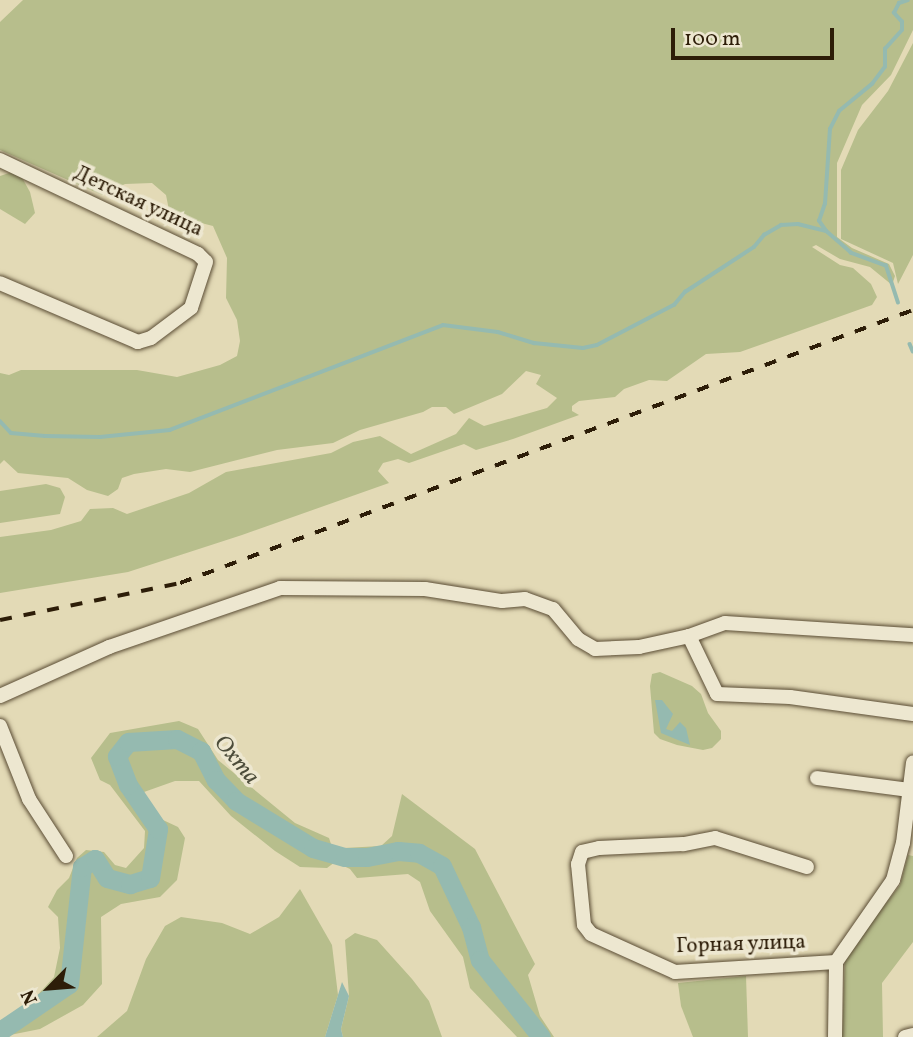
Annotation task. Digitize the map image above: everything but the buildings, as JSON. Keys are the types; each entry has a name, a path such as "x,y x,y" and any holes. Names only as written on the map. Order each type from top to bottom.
{"street":[{"name":"Детская улица","path":"0,160 198,254 206,262 191,308 151,338 138,342 0,283"},
{"path":"0,696 109,647 280,588 425,589 502,601 525,599 553,608 578,639 595,649 639,647 689,636 725,623 913,635"},
{"path":"689,636 717,694 790,698 913,714"},
{"path":"0,726 29,799 66,856"},
{"path":"835,1037 836,962 893,880 908,845 913,763"},
{"path":"817,778 910,790"},
{"name":"Горная улица","path":"807,867 715,838 683,844 599,848 582,852 578,864 584,925 591,934 675,972 836,962"},
{"path":"905,1037 913,1035"}],"green space":[{"path":"23,0 913,0 913,30 891,75 862,105 837,163 837,237 852,248 889,264 895,276 892,285 870,267 840,259 816,245 812,247 840,265 853,268 871,284 877,297 872,305 740,352 706,354 667,381 649,380 624,389 615,397 579,401 572,406 572,411 579,415 513,439 476,450 464,444 409,463 398,459 383,463 378,471 389,483 242,535 128,572 0,593 0,537 51,530 81,521 90,509 113,508 127,514 189,493 226,472 331,453 353,442 380,436 411,454 456,434 469,418 484,426 547,408 557,398 536,384 541,375 526,371 502,394 454,414 446,407 432,407 360,430 333,443 277,450 190,472 166,469 134,474 122,478 118,489 108,496 87,490 68,478 18,473 4,460 0,464 0,373 9,375 21,370 137,370 177,377 220,365 237,356 240,341 237,320 226,298 227,258 213,226 170,215 166,195 152,183 125,184 102,195 0,150 0,22"},
{"path":"913,43 913,255 898,284 893,263 841,239 841,170 858,130 888,91"},
{"path":"12,172 20,174 30,192 35,213 25,224 0,209 0,176"},
{"path":"46,484 60,488 65,497 60,514 0,523 0,491"},
{"path":"660,672 692,686 701,694 708,713 721,731 721,739 712,748 703,750 677,745 660,739 654,733 650,686 652,674"},
{"path":"179,721 198,729 218,760 295,823 329,838 334,853 344,848 381,846 392,836 402,794 475,849 535,964 528,975 540,1016 554,1037 517,1037 470,988 463,957 430,911 420,882 408,874 357,878 350,869 335,862 327,868 300,867 231,816 199,781 175,781 144,792 150,808 163,820 178,827 185,838 177,880 160,897 121,904 101,917 102,984 83,1005 40,1029 0,1037 0,1021 33,1000 54,977 60,948 58,917 48,907 57,890 69,878 77,858 86,850 104,852 115,865 126,868 144,848 145,831 110,785 100,780 91,758 110,733"},
{"path":"908,855 913,856 913,942 882,983 883,1037 842,1037 845,957 900,885"},
{"path":"300,889 332,945 338,995 325,1037 97,1037 127,1011 146,959 165,926 181,917 222,923 250,934 279,917"},
{"path":"355,933 377,940 412,979 429,1001 442,1037 343,1037 341,1029 349,996 345,940"},
{"path":"746,976 748,1037 693,1037 681,1006 678,983"}],"water":[{"path":"655,700 662,700 673,714 666,729 672,731 680,722 686,728 690,745 661,733"},
{"path":"342,982 349,996 341,1029 343,1037 325,1037"}],"waterway":[{"path":"898,303 886,266 851,253 826,231 819,221 825,204 830,129 839,111 872,84 885,67 885,49 902,30 902,22 894,13 899,3 908,0"},
{"path":"0,421 11,433 45,436 100,437 170,430 443,325 498,332 534,343 583,348 597,345 674,305 685,292 754,247 764,235 781,225 798,224 826,231"},
{"path":"910,344 913,351"},
{"name":"Охта","path":"0,1031 69,984 82,867 95,859 107,878 130,884 150,878 158,829 128,785 117,756 128,742 177,739 201,751 216,780 236,801 313,848 345,857 367,857 398,851 419,853 442,866 471,927 480,960 541,1037"}],"railway":[{"path":"0,620 180,583 913,310"}]}
